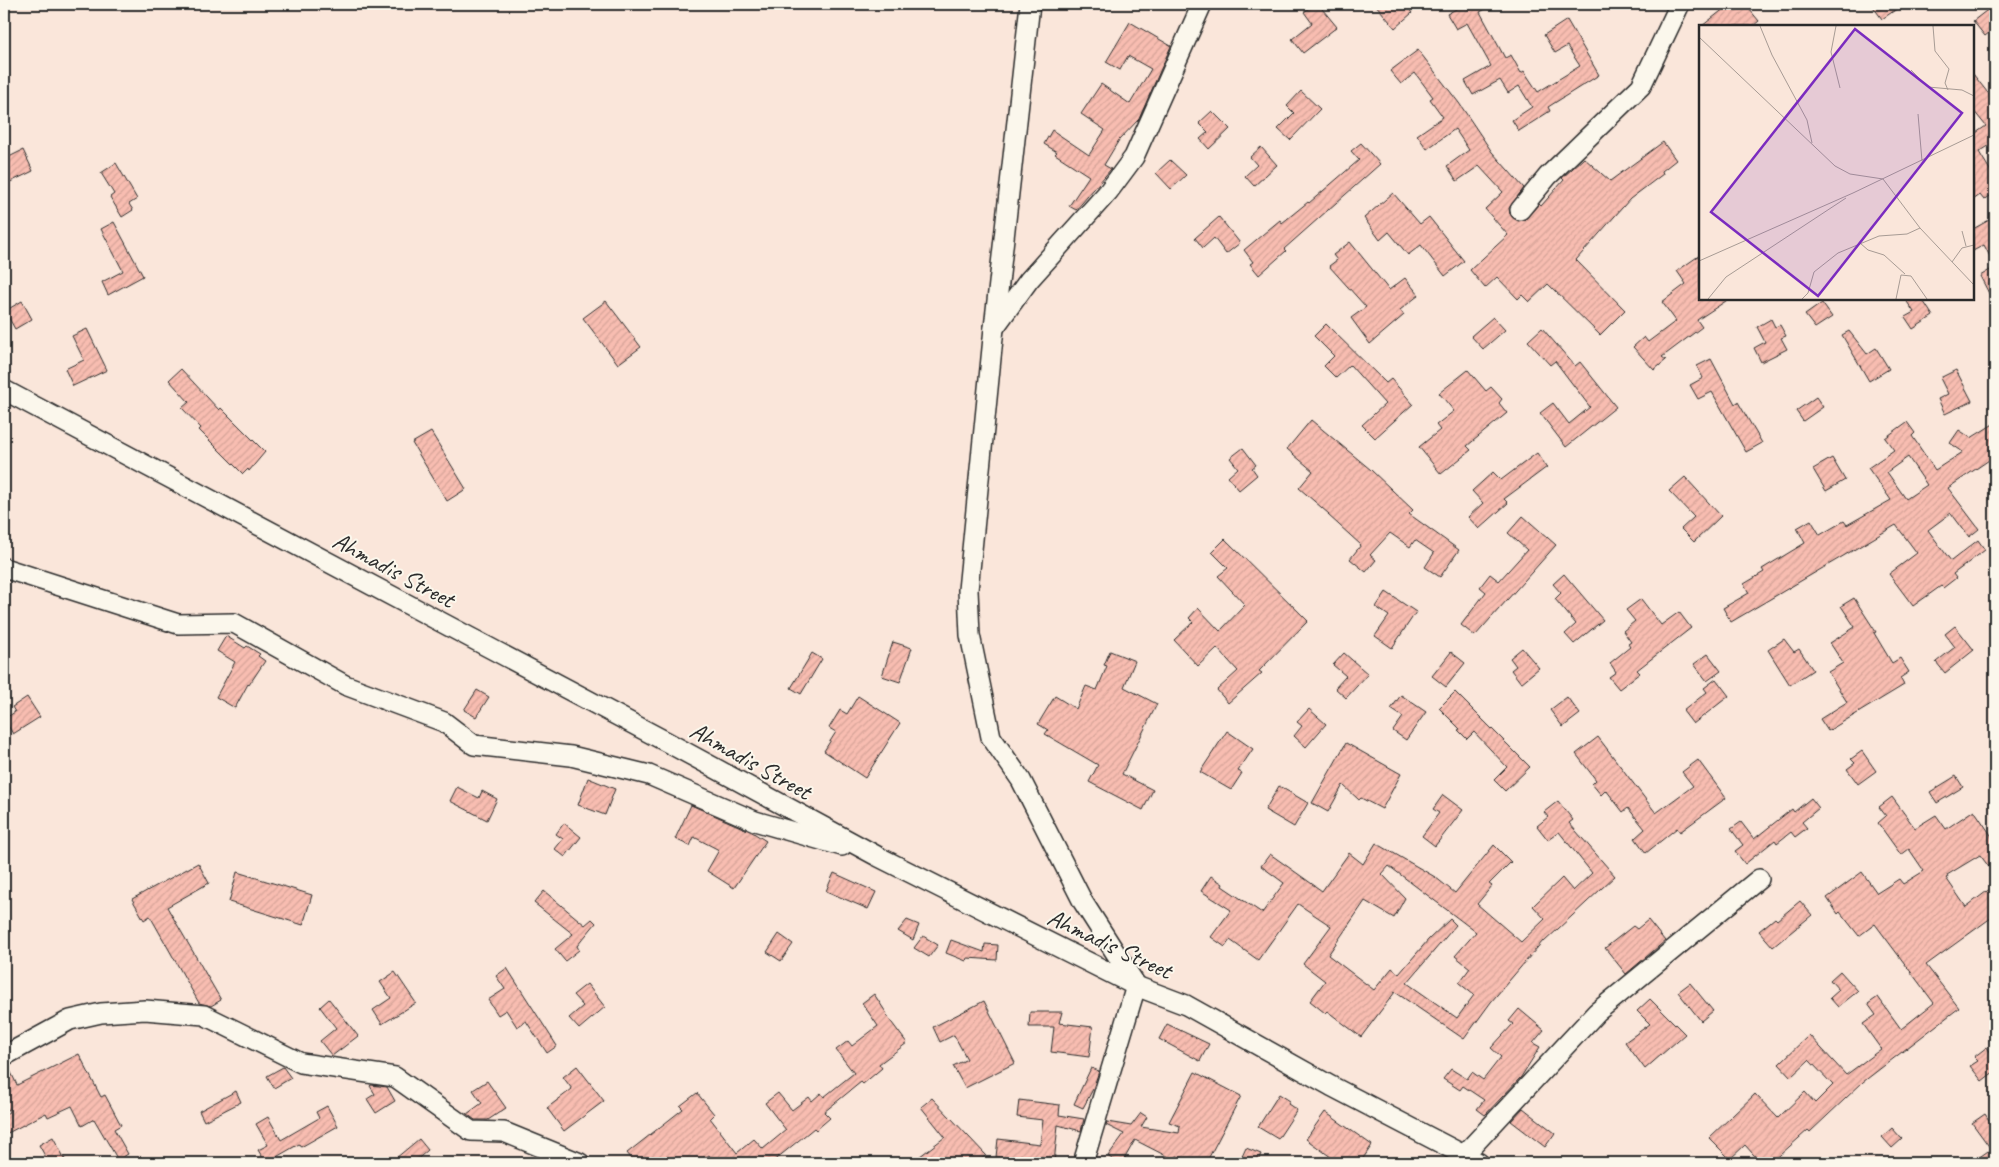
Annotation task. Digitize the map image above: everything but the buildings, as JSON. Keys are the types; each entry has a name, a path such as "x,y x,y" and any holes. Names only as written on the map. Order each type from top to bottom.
{"street":[{"path":"1030,4 994,328 968,590 970,635 991,736 1021,780 1083,902 1136,986 1083,1163"},
{"path":"994,328 1028,280 1108,192 1134,157 1202,4"},
{"path":"1520,210 1548,176 1642,86 1680,4"},
{"name":"Ahmadis Street","path":"4,390 665,741 877,856 1136,986 1186,1005 1331,1086 1471,1159"},
{"path":"4,568 178,624 234,623 345,685 444,722 474,745 571,756 650,775 756,821 877,856"},
{"path":"1471,1159 1597,1012 1759,879"},
{"path":"4,1056 70,1020 101,1013 145,1010 204,1014 301,1063 395,1077 471,1131 504,1132 580,1163"}]}
